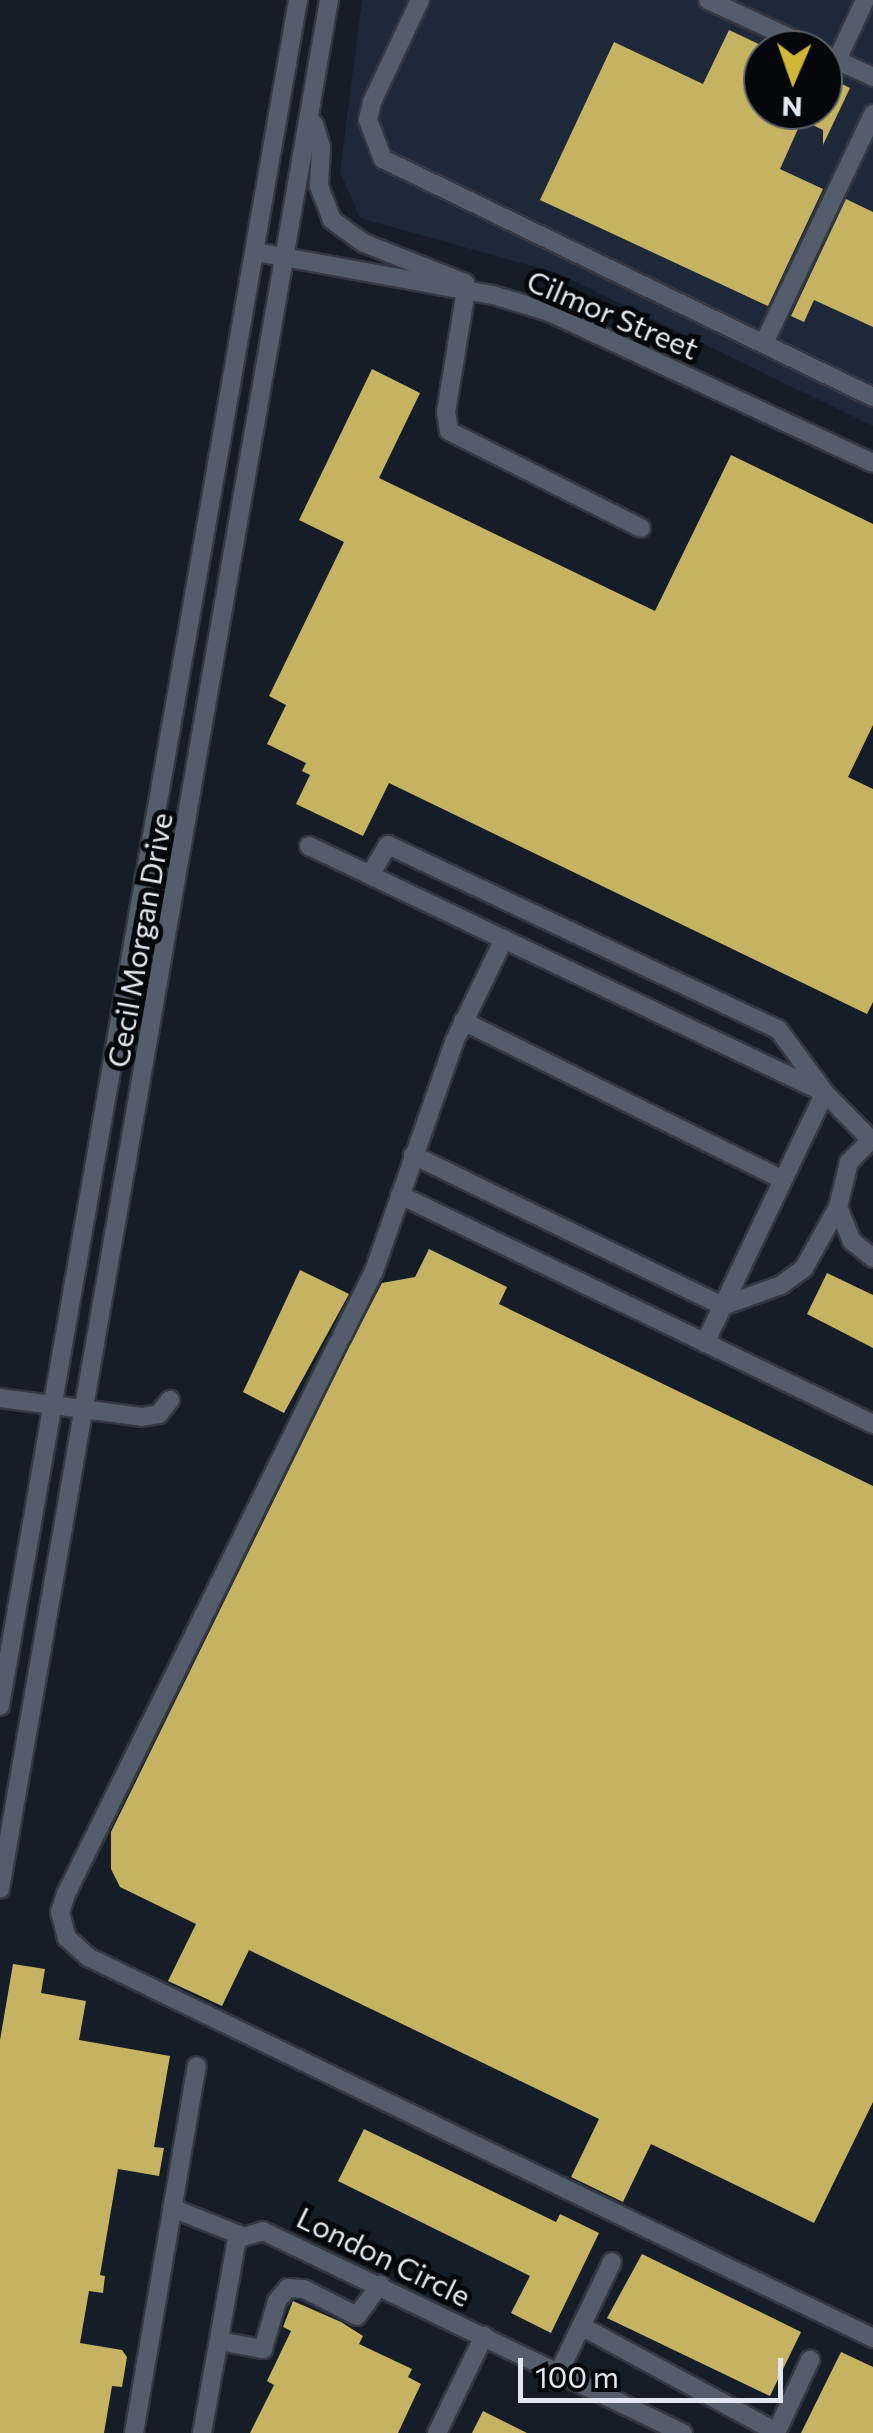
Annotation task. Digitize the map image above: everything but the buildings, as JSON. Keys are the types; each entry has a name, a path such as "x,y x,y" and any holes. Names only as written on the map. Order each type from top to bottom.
{"street":[{"name":"Cecil Morgan Drive","path":"0,1706 298,0"},
{"name":"Cecil Morgan Drive","path":"0,1889 330,0"},
{"path":"420,0 372,102 370,132 383,159 873,396"},
{"path":"708,0 773,30"},
{"path":"843,35 864,0"},
{"path":"843,62 873,77"},
{"path":"764,343 873,114"},
{"path":"312,120 321,147 322,200 338,227 493,295"},
{"name":"Cilmor Street","path":"256,252 493,295 594,331 873,463"},
{"path":"466,290 446,412 449,431 640,528"},
{"path":"310,846 825,1093"},
{"path":"370,875 388,846 416,854 778,1028 825,1093 872,1139 848,1162 838,1206 804,1268 781,1285 723,1306 413,1154"},
{"path":"504,939 464,1021 413,1154 374,1272 60,1912 67,1938 88,1957 873,2338"},
{"path":"464,1021 783,1180"},
{"path":"705,1343 825,1093"},
{"path":"400,1195 872,1420"},
{"path":"838,1206 852,1241 873,1258"},
{"path":"0,1398 52,1406 86,1406 153,1418 170,1400"},
{"path":"134,2433 197,2066"},
{"name":"London Circle","path":"172,2208 240,2235 274,2232 683,2433"},
{"path":"202,2433 240,2235"},
{"path":"559,2372 612,2262"},
{"path":"219,2341 263,2349 277,2300 288,2288 304,2289 357,2316 380,2284"},
{"path":"582,2326 776,2433 810,2360"},
{"path":"437,2433 484,2336"}],"shaded area":[{"path":"362,0 873,0 873,426 557,273 360,218 340,172"}]}
